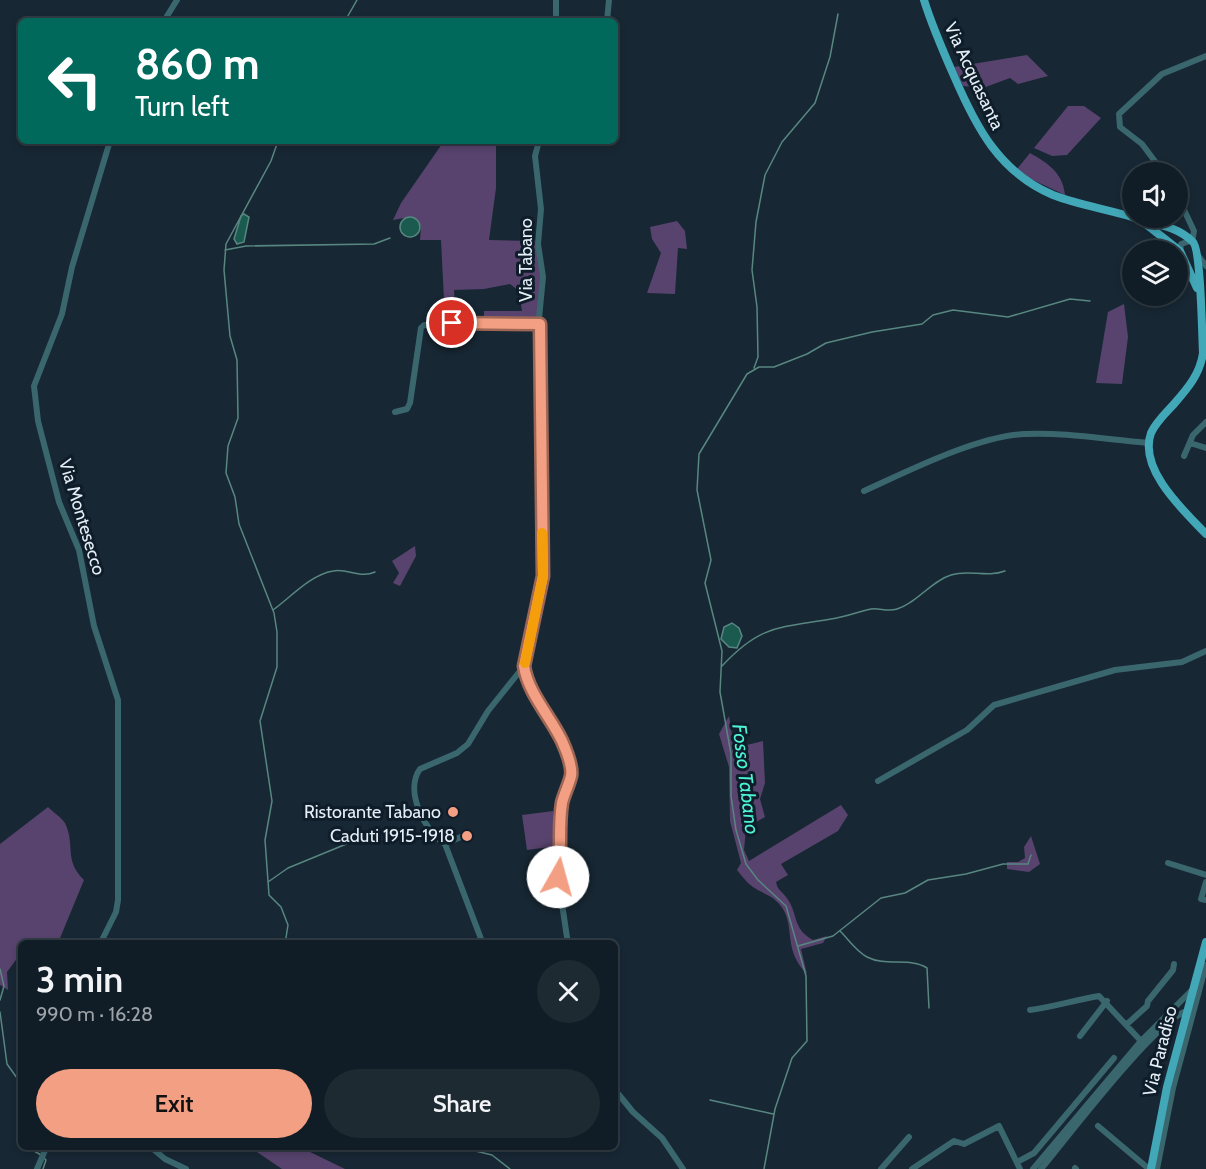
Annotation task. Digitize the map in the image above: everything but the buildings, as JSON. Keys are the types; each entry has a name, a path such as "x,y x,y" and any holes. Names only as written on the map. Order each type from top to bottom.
{"main road":[{"name":"Via Acquasanta","path":"924,0 973,119 1002,160 1020,176 1053,194 1122,214"},
{"name":"Via Acquasanta","path":"1148,228 1164,240"},
{"name":"Via Acquasanta","path":"1171,228 1194,246"},
{"path":"1194,246 1203,353 1201,366 1184,393 1157,423 1149,443 1151,459 1169,495 1206,534"},
{"path":"1188,269 1199,294"},
{"name":"Via Paradiso","path":"1150,1169 1183,1025 1206,942"}],"street":[{"path":"166,18 177,0"},
{"path":"556,0 556,18"},
{"path":"607,18 609,0"},
{"path":"1156,162 1142,144 1120,127 1118,121 1121,111 1162,74 1206,56"},
{"name":"Via Montesecco","path":"102,940 116,912 118,900 118,700 94,626 79,550 59,502 38,421 34,386 62,314 72,267 110,144"},
{"name":"Via Tabano","path":"482,940 474,911 445,844 434,837 425,824 415,795 417,773 431,763 457,753 468,744 488,711 524,666 543,576 540,324 543,277 538,244 541,210 535,156 538,144"},
{"path":"1188,218 1194,231 1194,246 1191,256 1188,255"},
{"path":"1188,245 1194,246"},
{"path":"1194,246 1206,266"},
{"path":"395,412 407,409 410,403 421,328 424,325 540,324"},
{"path":"1184,456 1190,443 1206,422"},
{"path":"864,491 953,453 993,439 1024,434 1149,443"},
{"path":"1190,443 1206,448"},
{"path":"878,781 967,730 994,705 1115,670 1182,662 1206,651"},
{"path":"524,666 525,674 543,712 562,740 569,761 571,777 562,805 562,854 558,877 567,940"},
{"path":"445,844 464,836"},
{"path":"1168,863 1206,874"},
{"path":"1206,882 1201,898 1206,900"},
{"path":"1126,1025 1147,1006 1148,1001 1173,970 1174,964"},
{"path":"1157,1169 1170,1087 1206,965"},
{"path":"1033,1169 1141,1041 1192,990"},
{"path":"1030,1010 1056,1007 1064,1002 1099,996 1107,1001 1141,1041"},
{"path":"1080,1036 1107,1001"},
{"path":"1041,1169 1145,1045 1172,1018 1187,1011 1181,1006 1176,1007"},
{"path":"1172,1018 1177,1018 1183,1025"},
{"path":"912,1169 954,1141 964,1144 999,1126 1018,1166 1034,1153 1114,1058"},
{"path":"618,1094 633,1112 662,1138 683,1169"},
{"path":"1098,1126 1150,1169"},
{"path":"881,1169 909,1137"},
{"path":"37,1169 45,1150"},
{"path":"155,1150 165,1159 186,1169"}],"shaded area":[{"path":"1027,55 1048,76 1018,84 1010,78 983,88 963,86 954,67"},
{"path":"1068,106 1084,106 1101,118 1067,155 1052,156 1034,148"},
{"path":"442,144 496,144 496,188 489,240 535,241 541,280 538,321 484,322 484,311 522,311 519,291 510,284 484,289 454,290 456,321 445,320 441,240 420,240 421,226 404,218 393,220 401,203"},
{"path":"1030,153 1054,170 1064,187 1065,195 1033,180 1017,169"},
{"path":"244,214 249,217 244,242 237,244 234,239 241,216"},
{"path":"410,217 417,220 420,227 417,234 410,237 403,234 400,227 403,220"},
{"path":"677,221 685,231 687,249 678,248 675,294 647,293 661,253 652,239 650,227"},
{"path":"1124,306 1128,337 1122,384 1096,383 1108,312"},
{"path":"415,546 416,556 400,586 393,583 399,573 392,561"},
{"path":"732,623 739,628 742,636 737,648 729,647 721,639 724,627"},
{"path":"729,716 732,735 739,747 763,741 765,783 760,799 765,817 746,828 744,850 749,861 841,805 848,815 838,831 781,864 788,875 776,882 790,903 801,930 813,940 827,936 823,943 801,949 807,974 795,957 783,909 773,898 751,885 737,870 741,863 730,821 729,767 719,734"},
{"path":"48,807 65,823 74,865 84,880 59,940 18,940 18,957 7,972 8,990 0,985 0,844"},
{"path":"553,811 557,846 527,850 522,815"},
{"path":"1031,836 1040,864 1029,872 1007,869 1007,862 1018,862 1025,858 1024,847"},
{"path":"254,1150 306,1150 345,1169 282,1169"}],"waterway":[{"path":"347,18 357,0"},
{"path":"754,368 758,357 757,307 752,270 756,222 765,175 782,142 815,103 830,57 838,14"},
{"path":"277,144 271,161 226,244 224,270 230,336 237,360 238,418 228,446 226,473 235,497 239,524 274,613 277,632 277,667 260,721 272,801 265,840 269,895 281,907 288,925 286,940"},
{"path":"225,250 246,246 374,244 390,238"},
{"name":"Fosso Tabano","path":"764,1169 775,1109 792,1058 807,1041 806,976 786,906 758,880 746,864 736,830 731,796 731,754 720,692 722,651 705,583 711,560 697,490 699,454 747,374 759,367 774,367 807,354 826,343 872,332 922,324 933,315 953,310 1008,317 1070,299 1090,301"},
{"path":"273,610 316,577 325,573 338,570 364,574 375,572"},
{"path":"722,666 748,643 771,630 871,609 897,609 951,575 958,573 991,574 1005,571"},
{"path":"268,882 288,868 361,838"},
{"path":"798,946 833,936 881,898 905,893 928,880 966,874 1003,864 1028,864 1031,855"},
{"path":"840,931 863,955 874,960 913,963 927,968 929,1008"},
{"path":"0,969 4,986 0,1000"},
{"path":"0,1012 7,1064 18,1083"},
{"path":"710,1100 773,1114"},
{"path":"32,1150 41,1155"},
{"path":"471,1150 492,1155 510,1169"},
{"path":"43,1169 46,1160 44,1158"}],"slow traffic":[{"path":"525,663 543,576 542,533"}],"place":[{"name":"Ristorante Tabano","path":"453,812"},
{"name":"Caduti 1915-1918","path":"467,836"}],"route":[{"path":"452,323 540,324 538,329 543,576 524,666 525,674 543,712 562,740 569,761 571,777 562,805 562,854 558,877"}]}
